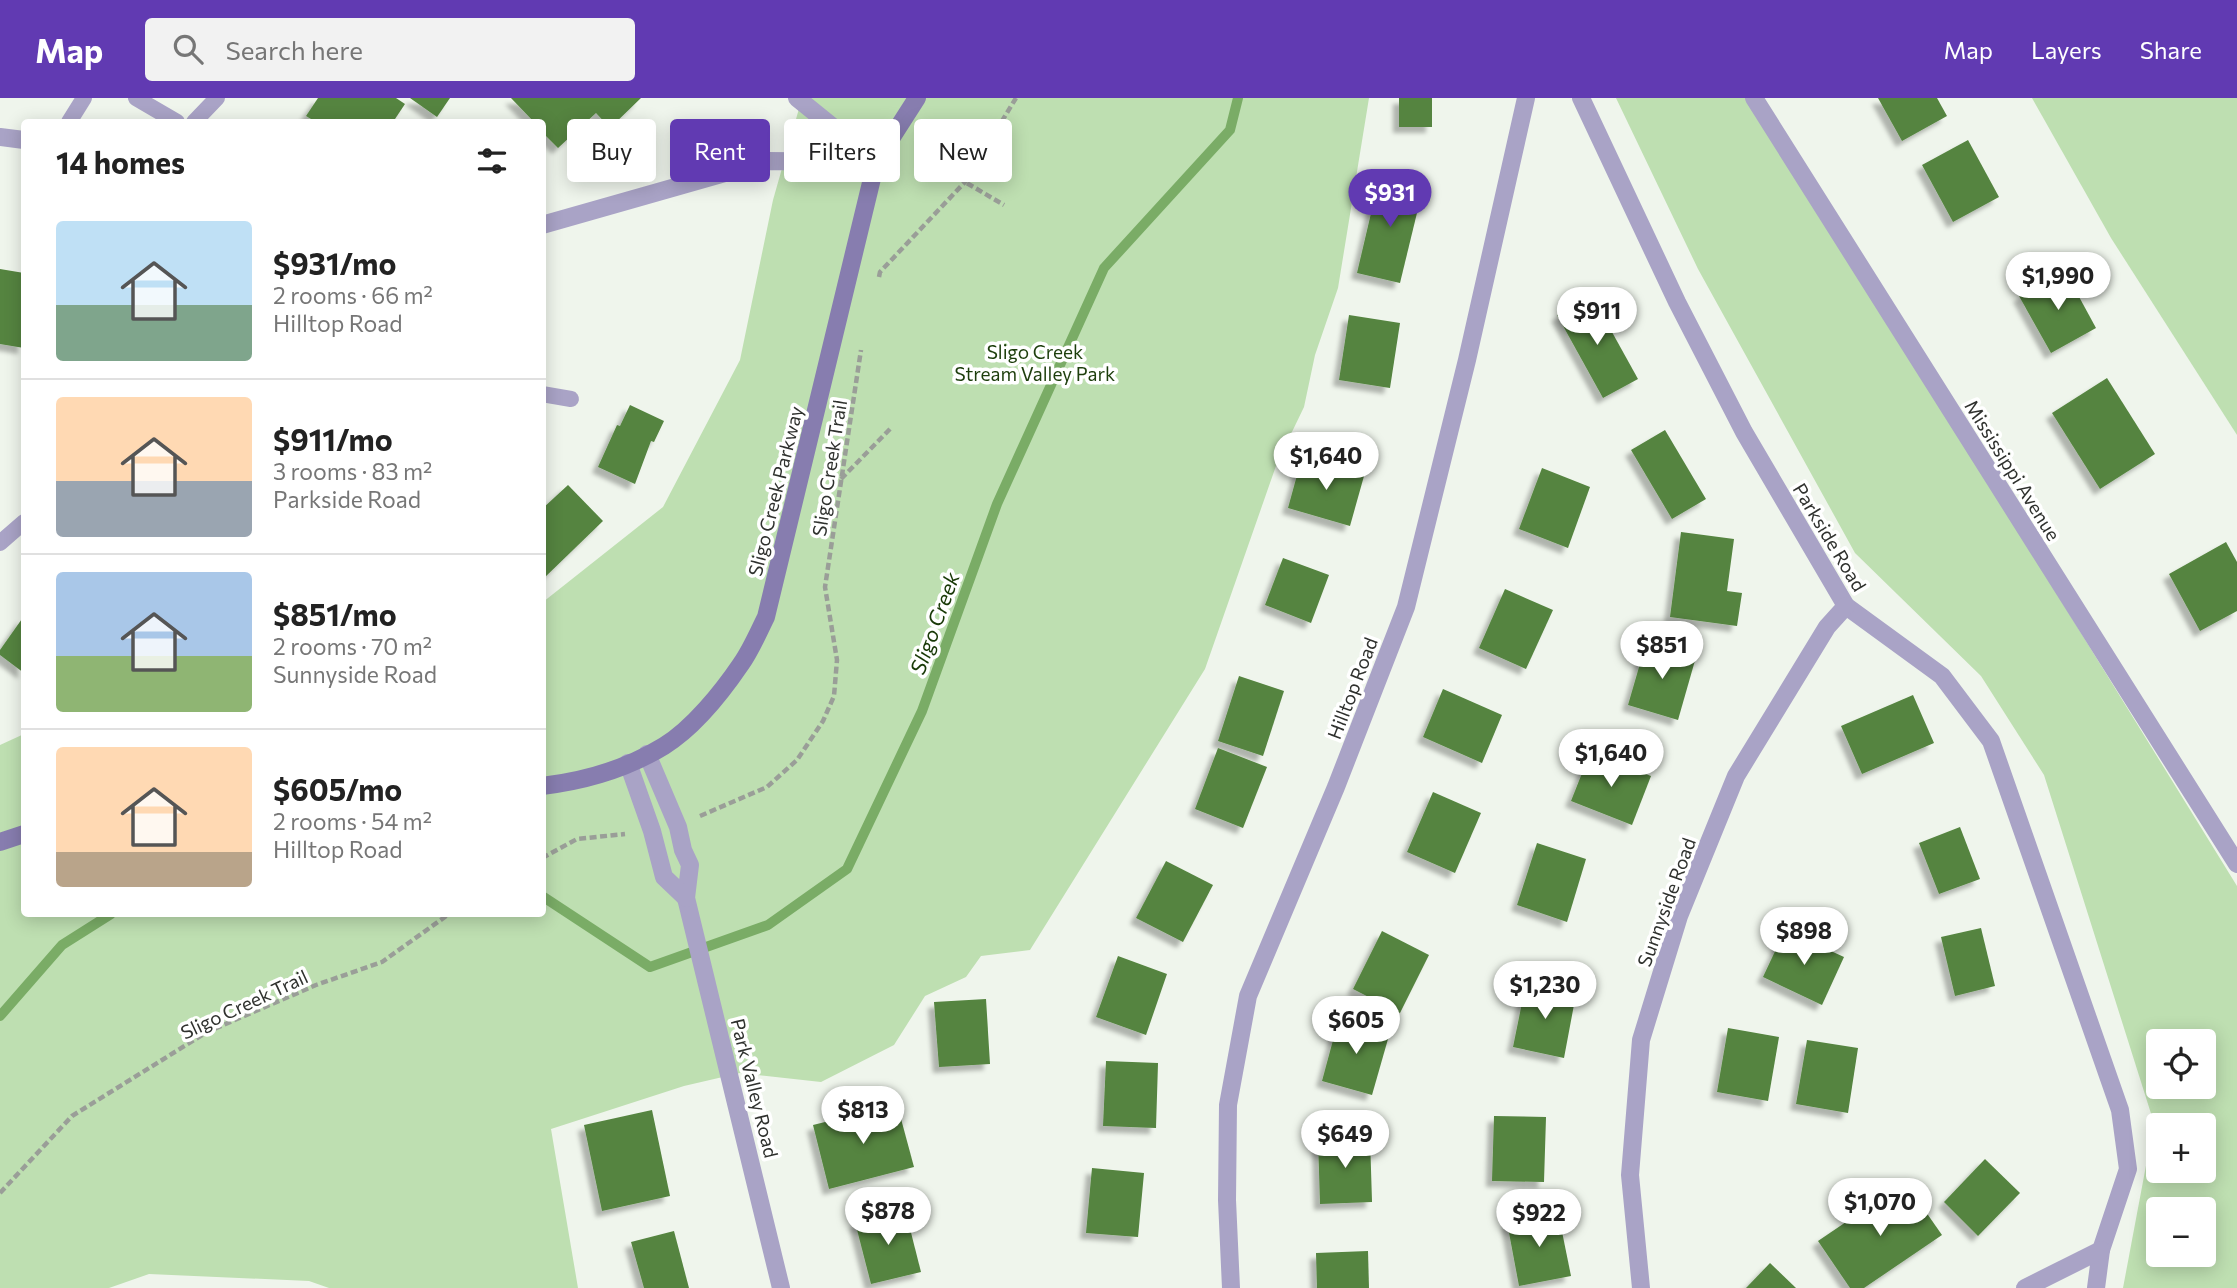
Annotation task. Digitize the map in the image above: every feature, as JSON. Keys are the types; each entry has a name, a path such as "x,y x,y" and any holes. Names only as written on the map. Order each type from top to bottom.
{"street":[{"path":"797,98 823,119"},
{"name":"Sligo Creek Parkway","path":"900,125 917,98"},
{"name":"Hilltop Road","path":"1231,1288 1227,1200 1228,1105 1248,996 1336,787 1406,607 1467,360 1526,98"},
{"name":"Parkside Road","path":"1581,98 1677,302 1738,421 1846,606 1942,676 1992,741 2120,1110 2128,1170 2101,1250 2096,1288"},
{"name":"Mississippi Avenue","path":"1754,98 2237,864"},
{"path":"0,137 21,139"},
{"path":"546,224 767,162 784,162"},
{"name":"Sligo Creek Parkway","path":"546,786 574,782 665,746 720,693 743,662 766,617 872,182"},
{"name":"Sunnyside Road","path":"1641,1288 1630,1175 1641,1040 1679,916 1736,776 1827,627 1846,606"},
{"name":"Park Valley Road","path":"647,754 678,827 683,850 690,865 686,898 781,1288"},
{"name":"Park Valley Road","path":"628,762 652,831 664,877 686,898"},
{"path":"0,842 21,835"},
{"path":"2025,1288 2101,1250"}],"lane":[{"path":"71,119 84,98"},
{"path":"136,98 172,119"},
{"path":"197,119 217,98"},
{"path":"546,395 571,399"},
{"path":"0,543 21,528"}],"path":[{"path":"1003,119 1016,98"},
{"path":"877,286 880,272 965,182 1004,205"},
{"name":"Sligo Creek Trail","path":"694,819 767,787 797,760 823,721 834,696 837,660 825,587 864,339"},
{"path":"840,480 891,428"},
{"path":"546,856 577,839 631,834"},
{"name":"Sligo Creek Trail","path":"0,1193 72,1116 207,1032 316,985 382,962 445,917"}],"green space":[{"name":"Sligo Creek Stream Valley Park","path":"802,98 1369,98 1338,288 1315,355 1304,407 1277,463 1205,669 1030,950 981,956 966,977 925,996 894,1045 821,1082 740,1073 684,1086 551,1129 578,1288 329,1288 309,1281 149,1274 109,1288 0,1288 0,745 21,735 21,917 546,917 546,600 663,507 740,360 773,200 784,161 784,182 900,182 900,119 796,119"},
{"path":"1616,98 1751,98 2237,886 2237,1288 2123,1288 2146,1166 2146,1183 2216,1183 2216,1113 2151,1113 2146,1099 2216,1099 2216,1029 2146,1029 2146,1098 2044,775 1981,676 1855,553 1698,269"},
{"path":"2032,98 2237,98 2237,435 2111,238"}],"building":[{"path":"318,98 396,98 405,104 395,119 311,119 306,116"},
{"path":"410,98 450,98 437,117"},
{"path":"511,98 641,98 619,119 602,119 596,113 589,119 567,119 567,140 558,148 546,136 546,119 531,119"},
{"path":"1399,98 1432,98 1432,127 1399,127"},
{"path":"1878,98 1937,98 1947,116 1902,141"},
{"path":"1968,140 1999,197 1953,222 1922,165"},
{"path":"1380,175 1424,184 1400,283 1357,273"},
{"path":"0,269 21,272 21,348 0,344"},
{"path":"2065,271 2096,328 2051,353 2019,296"},
{"path":"1592,296 1638,379 1603,398 1557,315"},
{"path":"1349,315 1400,323 1390,388 1339,380"},
{"path":"2107,378 2155,454 2100,489 2052,413"},
{"path":"630,405 664,421 654,442 651,441 635,484 598,467 617,425 620,426"},
{"path":"1665,430 1706,499 1672,519 1631,450"},
{"path":"1302,457 1364,476 1350,526 1288,508"},
{"path":"1542,468 1590,487 1568,548 1519,529"},
{"path":"568,485 603,521 546,576 546,505"},
{"path":"1681,532 1734,539 1727,591 1742,593 1737,626 1670,617"},
{"path":"2226,542 2237,562 2237,611 2200,631 2169,574"},
{"path":"1283,558 1329,575 1311,623 1265,605"},
{"path":"1505,589 1553,610 1526,669 1479,648"},
{"path":"21,620 21,671 0,655 0,650"},
{"path":"1646,643 1696,657 1678,720 1628,705"},
{"path":"1239,676 1284,691 1263,756 1218,741"},
{"path":"1443,689 1502,715 1482,763 1423,737"},
{"path":"1913,695 1934,743 1862,774 1841,726"},
{"path":"1218,748 1267,767 1243,828 1195,809"},
{"path":"1590,753 1651,776 1632,825 1571,801"},
{"path":"1433,792 1481,813 1455,873 1407,852"},
{"path":"1960,827 1980,879 1939,894 1919,843"},
{"path":"1537,843 1586,859 1567,922 1517,905"},
{"path":"1166,861 1213,885 1183,942 1136,918"},
{"path":"1981,928 1995,986 1955,996 1941,937"},
{"path":"1785,930 1844,957 1822,1005 1763,977"},
{"path":"1382,931 1429,955 1400,1013 1353,989"},
{"path":"1118,956 1167,974 1146,1035 1096,1017"},
{"path":"1526,983 1576,994 1564,1058 1513,1047"},
{"path":"986,999 990,1064 939,1067 934,1002"},
{"path":"1339,1018 1390,1032 1372,1095 1322,1081"},
{"path":"1728,1028 1779,1037 1768,1101 1717,1092"},
{"path":"1807,1040 1858,1048 1848,1113 1796,1104"},
{"path":"1106,1061 1158,1063 1156,1128 1103,1126"},
{"path":"897,1104 914,1167 829,1189 813,1125"},
{"path":"652,1110 670,1196 602,1211 584,1125"},
{"path":"1494,1116 1546,1117 1544,1182 1492,1181"},
{"path":"1370,1137 1372,1202 1320,1204 1318,1139"},
{"path":"1985,1159 2020,1193 1978,1236 1944,1202"},
{"path":"1092,1168 1144,1173 1138,1237 1086,1233"},
{"path":"1905,1182 1942,1235 1864,1288 1850,1288 1818,1241"},
{"path":"905,1209 921,1272 871,1284 855,1222"},
{"path":"1558,1212 1571,1276 1519,1286 1507,1222"},
{"path":"674,1231 689,1288 644,1288 631,1242"},
{"path":"1368,1251 1369,1288 1317,1288 1316,1253"},
{"path":"1770,1263 1796,1288 1746,1288"}],"waterway":[{"name":"Sligo Creek","path":"546,899 650,967 768,925 847,869 922,711 997,504 1104,268 1230,130 1238,98"},
{"name":"Sligo Creek","path":"0,1016 62,945 106,917"}]}
